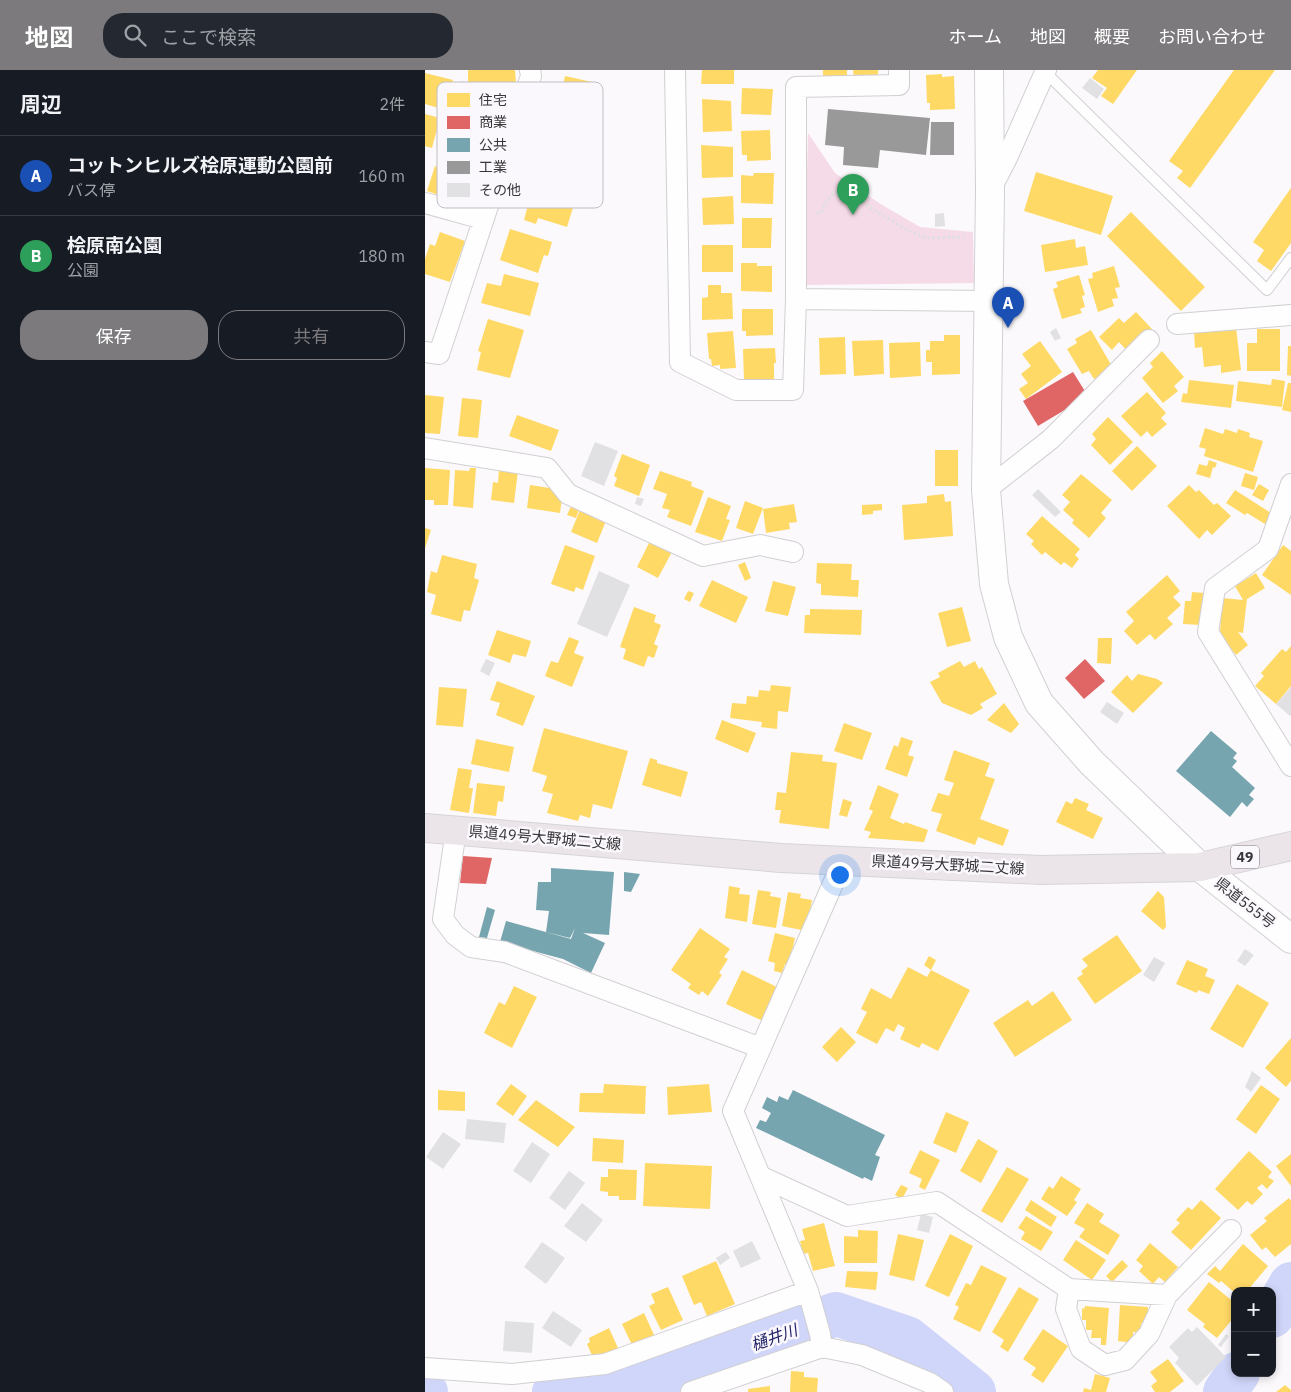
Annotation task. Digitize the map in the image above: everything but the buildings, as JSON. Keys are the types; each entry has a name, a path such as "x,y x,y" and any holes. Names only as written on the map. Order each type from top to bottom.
{"main road":[{"name":"県道49号大野城二丈線","path":"425,828 781,858 1041,870 1200,867 1291,846"}],"street":[{"path":"675,70 680,362 736,390 793,390 796,299 796,78 899,85 899,70"},
{"name":"県道555号","path":"989,70 990,191 986,490 994,584 1008,637 1039,703 1092,764 1200,867 1291,939"},
{"path":"990,191 1007,158 1045,71"},
{"path":"443,208 483,219"},
{"path":"425,352 439,354 487,208"},
{"path":"796,299 989,301"},
{"path":"1177,324 1291,315"},
{"path":"986,490 1051,439 1149,340"},
{"path":"425,448 547,468 568,494 703,556 760,545 793,552"},
{"path":"1291,484 1267,549 1215,588 1209,632 1291,766"},
{"path":"456,830 443,919 455,935 471,947 505,952 761,1048"},
{"path":"821,1340 809,1296 733,1111 843,861"},
{"path":"760,1176 847,1216 937,1202 1069,1289 1167,1295"},
{"path":"1069,1289 1066,1310 1081,1349 1105,1365 1125,1360 1149,1334 1167,1295 1231,1230"},
{"path":"425,1368 512,1374 605,1364 809,1296"},
{"path":"693,1392 821,1340 930,1383 943,1392"}],"lane":[{"path":"1045,71 1267,290 1291,258"}],"path":[{"path":"821,213 825,203 835,192 854,194 871,208 905,229 925,238 938,238"}],"shaded area":[{"path":"808,133 835,173 879,203 920,227 973,232 974,283 804,285"}],"waterway":[{"name":"樋井川","path":"1276,1309 1291,1284"},
{"name":"樋井川","path":"554,1392 662,1377 836,1314 907,1338 974,1392"},
{"name":"樋井川","path":"1225,1392 1235,1377"}],"place":[{"name":"桧原南公園","path":"853,215"},
{"name":"コットンヒルズ桧原運動公園前","path":"1008,328"}]}
